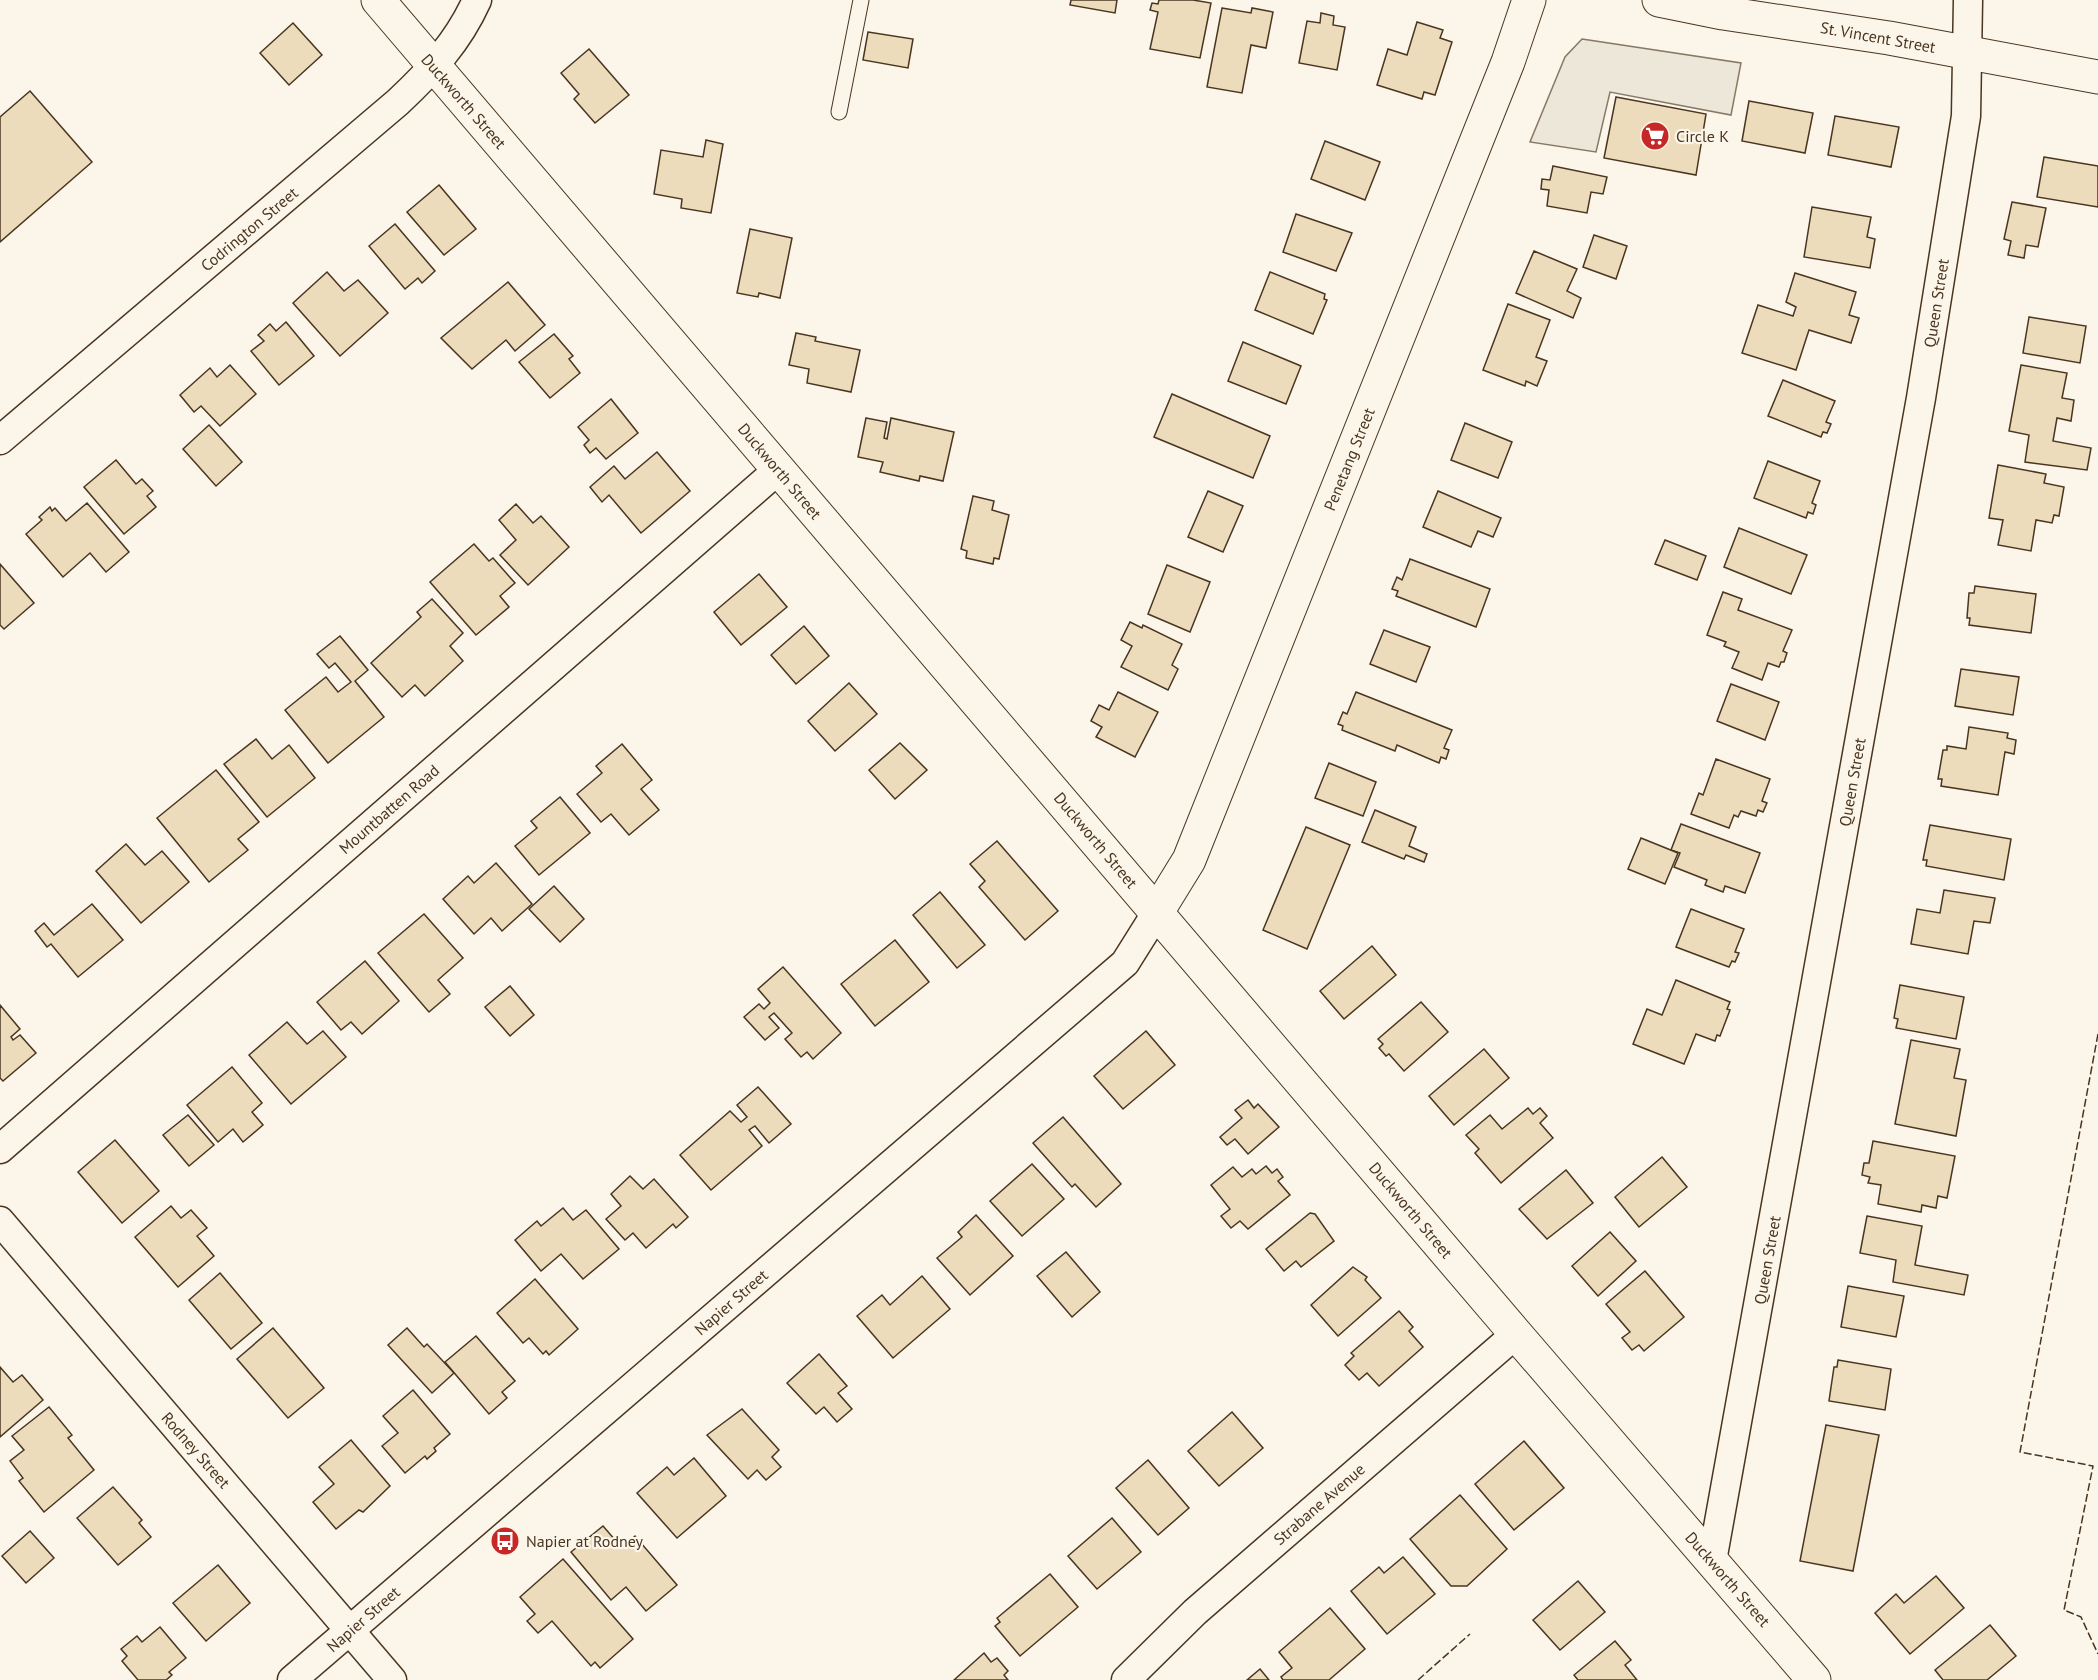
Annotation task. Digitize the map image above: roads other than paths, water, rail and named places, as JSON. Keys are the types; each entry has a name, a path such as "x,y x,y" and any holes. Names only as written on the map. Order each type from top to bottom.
{"main road":[{"name":"Duckworth Street","path":"378,0 1814,1680"},
{"name":"Penetang Street","path":"1157,912 1189,860 1499,84 1529,0"},
{"name":"St. Vincent Street","path":"1659,0 1889,38 2098,77"}],"street":[{"name":"Codrington Street","path":"0,440 398,102 435,67 466,23 477,0"},
{"name":"Queen Street","path":"1712,1560 1921,398 1966,116 1968,0"},
{"name":"Mountbatten Road","path":"0,1149 779,469"},
{"name":"Napier Street","path":"292,1680 1125,963 1157,912"},
{"name":"Rodney Street","path":"0,1221 392,1680"},
{"name":"Strabane Avenue","path":"1126,1680 1195,1612 1516,1334"}],"lane":[{"path":"839,112 861,0"}],"place":[{"name":"Circle K","path":"1655,136"},
{"name":"Napier at Rodney","path":"505,1541"}]}
